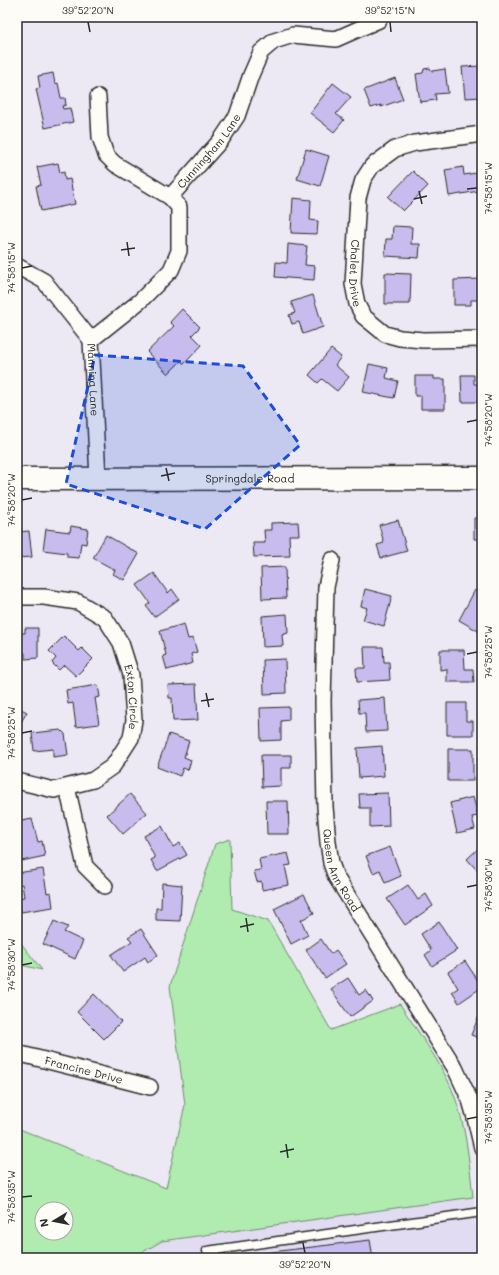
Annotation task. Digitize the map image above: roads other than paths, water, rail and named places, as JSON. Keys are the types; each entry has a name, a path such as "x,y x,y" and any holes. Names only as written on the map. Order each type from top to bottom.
{"main road":[{"name":"Springdale Road","path":"17,479 482,478"}],"street":[{"name":"Cunningham Lane","path":"91,340 140,301 171,270 179,250 179,207 170,197 221,140 237,116 251,75 261,52 274,41 293,35 336,39 378,20 380,17"},
{"path":"98,97 100,137 106,155 115,164 170,197"},
{"name":"Chalet Drive","path":"482,134 415,144 395,149 372,166 363,180 358,198 353,284 357,304 363,316 385,334 400,338 423,340 482,339"},
{"name":"Manning Lane","path":"17,266 44,280 91,340 98,478"},
{"name":"Queen Ann Road","path":"332,560 326,587 323,701 325,807 331,863 336,877 455,1068 476,1099 474,1114 482,1148"},
{"name":"Exton Circle","path":"17,597 44,597 78,602 105,618 121,643 132,675 134,720 132,738 113,766 93,780 54,790 17,781"},
{"path":"67,786 85,866 105,886"},
{"name":"Francine Drive","path":"17,1053 150,1087"}],"lane":[{"path":"207,1251 482,1212"}]}
